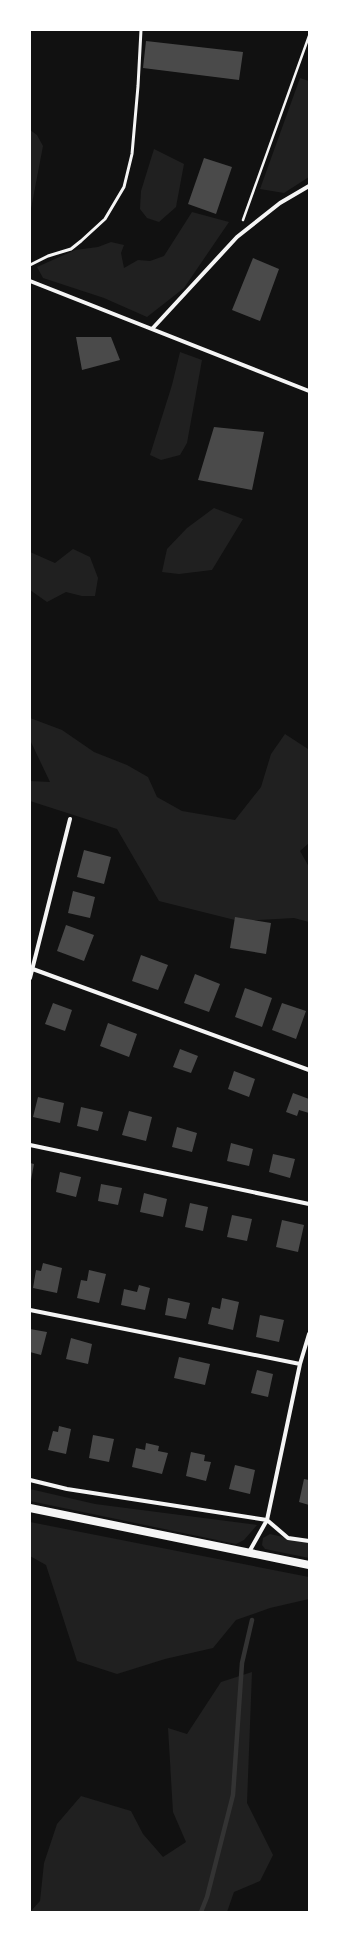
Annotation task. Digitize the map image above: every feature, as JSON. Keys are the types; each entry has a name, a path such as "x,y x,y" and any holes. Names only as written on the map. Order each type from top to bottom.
{"main road":[{"path":"30,1508 309,1566"}],"street":[{"path":"152,329 237,237 280,203 309,186"},
{"path":"30,281 309,391"},
{"path":"30,978 31,968 70,818"},
{"path":"31,968 309,1070"},
{"path":"30,1145 309,1204"},
{"path":"30,1310 300,1364"},
{"path":"248,1554 267,1520 300,1364 309,1334"},
{"path":"30,1480 67,1489 267,1520 288,1538 309,1541"}],"lane":[{"path":"30,265 48,256 71,249 81,241 105,219 124,187 132,154 141,30"}],"path":[{"path":"237,237 309,36"}],"shaded area":[{"path":"300,78 309,81 309,177 284,193 260,189"},
{"path":"30,130 37,135 43,146 30,214"},
{"path":"154,149 184,164 176,207 159,222 147,218 140,209 141,191"},
{"path":"192,212 229,222 184,288 147,317 104,298 43,278 37,267 75,250 98,247 111,242 124,245 121,253 124,268 138,260 150,261 164,256"},
{"path":"180,352 202,360 187,443 180,455 161,460 150,455 172,385"},
{"path":"214,508 243,519 212,570 179,574 162,572 167,549 187,528"},
{"path":"73,549 90,557 98,578 95,596 82,596 66,592 47,602 30,590 30,552 55,563"},
{"path":"30,718 62,730 94,752 127,765 148,777 157,797 182,811 235,820 261,787 271,754 285,734 308,749 309,843 300,851 309,867 309,922 294,918 239,921 159,901 117,829 30,801 30,781 50,782 30,740"},
{"path":"30,1489 95,1504 257,1525 244,1540 236,1544 30,1501"},
{"path":"30,1522 309,1577 309,1599 270,1608 236,1620 213,1648 165,1659 117,1674 77,1661 46,1565 30,1556"},
{"path":"270,1534 309,1543 309,1558 265,1549 262,1545 263,1538"},
{"path":"252,1672 247,1803 273,1855 260,1881 234,1892 227,1912 30,1912 40,1901 44,1863 57,1824 81,1796 131,1811 143,1834 163,1857 186,1842 173,1812 168,1728 187,1734 221,1682"}],"building":[{"path":"146,41 243,52 239,80 143,68"},
{"path":"204,158 232,167 216,214 188,204"},
{"path":"253,258 279,269 260,321 232,310"},
{"path":"76,337 111,337 120,360 82,370"},
{"path":"214,427 264,432 252,490 198,480"},
{"path":"84,850 111,857 104,884 77,877"},
{"path":"73,891 95,897 90,918 68,913"},
{"path":"235,917 271,923 266,954 230,948"},
{"path":"66,925 94,935 84,961 57,951"},
{"path":"141,955 168,965 158,990 132,981"},
{"path":"195,974 220,984 209,1012 184,1003"},
{"path":"245,988 272,998 262,1027 235,1017"},
{"path":"53,1003 72,1010 65,1031 45,1024"},
{"path":"282,1003 306,1011 296,1039 272,1030"},
{"path":"108,1023 137,1034 129,1057 100,1046"},
{"path":"180,1049 198,1056 191,1073 173,1067"},
{"path":"234,1071 255,1079 249,1097 228,1089"},
{"path":"293,1093 309,1099 309,1113 299,1110 297,1116 286,1112"},
{"path":"38,1097 64,1103 60,1123 33,1117"},
{"path":"81,1107 103,1112 98,1131 77,1126"},
{"path":"129,1111 152,1117 146,1141 122,1135"},
{"path":"177,1127 197,1133 192,1152 172,1147"},
{"path":"231,1143 253,1149 249,1166 227,1161"},
{"path":"273,1154 295,1159 290,1178 269,1172"},
{"path":"30,1163 34,1164 31,1180 30,1180"},
{"path":"60,1172 81,1177 76,1197 56,1192"},
{"path":"101,1184 122,1188 118,1205 98,1201"},
{"path":"144,1193 167,1199 163,1217 140,1212"},
{"path":"190,1203 208,1207 203,1231 185,1227"},
{"path":"232,1215 252,1219 247,1241 227,1237"},
{"path":"282,1220 304,1225 298,1252 276,1247"},
{"path":"43,1263 62,1268 57,1293 33,1288 36,1270 41,1271"},
{"path":"89,1270 106,1274 99,1303 77,1298 81,1280 87,1281"},
{"path":"139,1285 150,1288 145,1310 121,1305 124,1289 137,1292"},
{"path":"168,1298 190,1303 186,1319 165,1315"},
{"path":"222,1298 239,1302 233,1330 208,1324 212,1307 220,1309"},
{"path":"260,1315 284,1320 279,1342 256,1337"},
{"path":"30,1329 47,1332 41,1355 30,1352"},
{"path":"71,1338 92,1344 88,1364 66,1359"},
{"path":"179,1357 210,1364 205,1385 174,1378"},
{"path":"257,1370 273,1374 268,1397 251,1393"},
{"path":"59,1426 71,1429 66,1454 48,1450 53,1431 58,1432"},
{"path":"93,1435 114,1439 109,1462 89,1458"},
{"path":"146,1443 159,1446 158,1451 168,1453 162,1474 132,1467 136,1448 145,1450"},
{"path":"191,1452 205,1455 204,1461 211,1462 206,1481 186,1476"},
{"path":"235,1465 255,1470 250,1494 229,1489"},
{"path":"304,1479 309,1480 309,1505 299,1502"}],"waterway":[{"path":"201,1912 207,1897 233,1795 242,1663 252,1620"}]}
